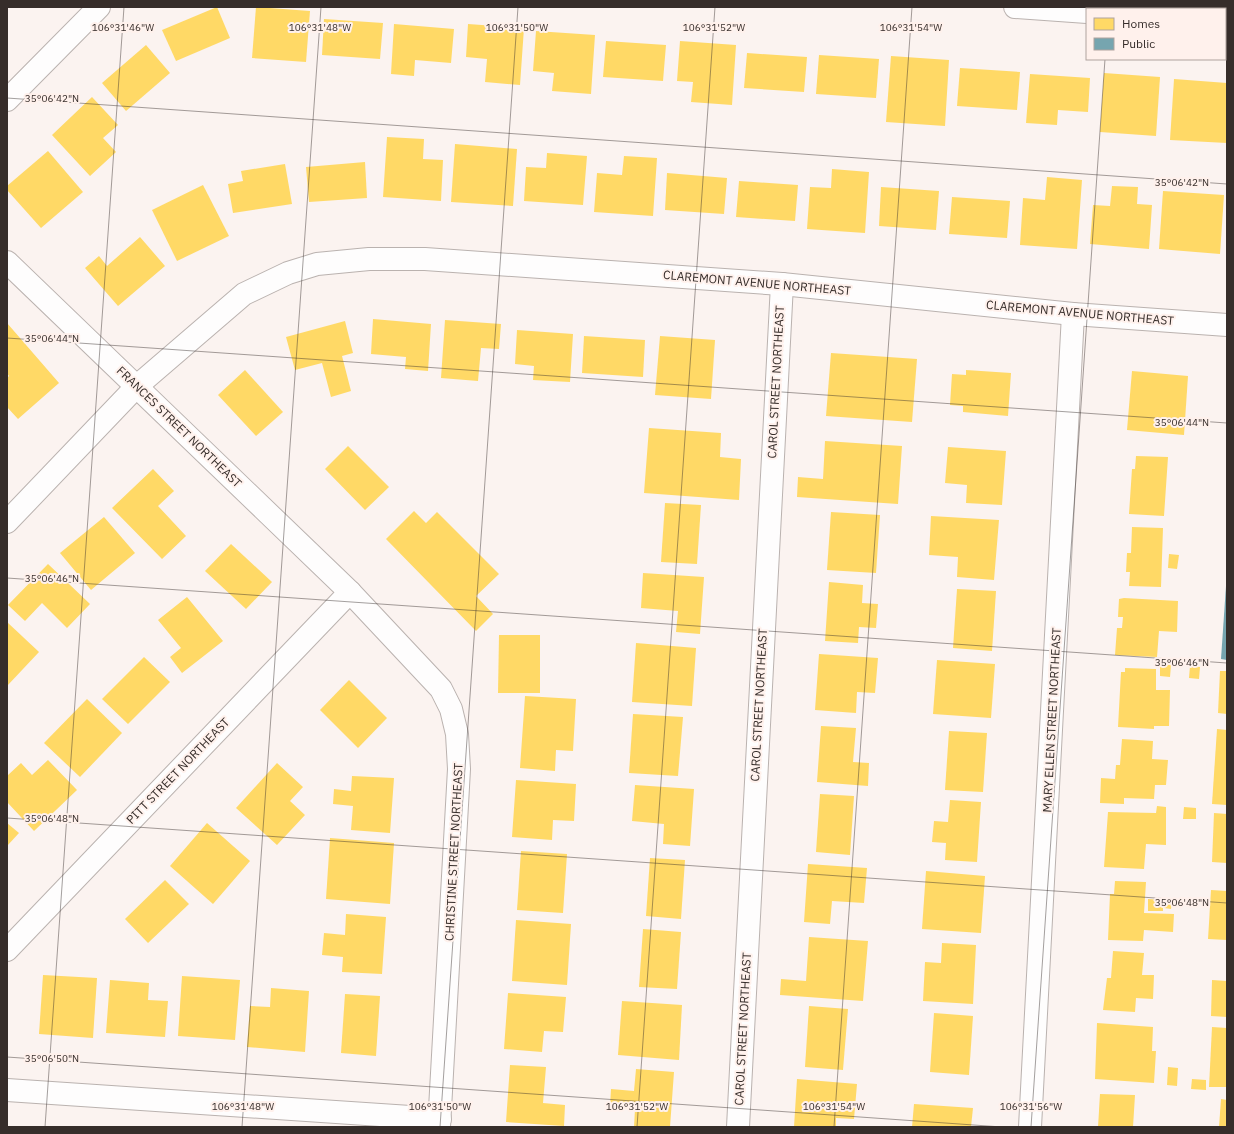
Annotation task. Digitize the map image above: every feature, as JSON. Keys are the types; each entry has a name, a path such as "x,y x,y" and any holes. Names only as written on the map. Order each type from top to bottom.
{"street":[{"path":"7,100 99,7"},
{"path":"1015,7 1086,12"},
{"name":"CLAREMONT AVENUE NORTHEAST","path":"7,522 137,386 244,294 288,272 317,264 369,259 425,259 782,284 1073,314 1227,325"},
{"name":"FRANCES STREET NORTHEAST","path":"7,262 350,592"},
{"name":"CAROL STREET NORTHEAST","path":"738,1127 782,284"},
{"name":"MARY ELLEN STREET NORTHEAST","path":"1030,1127 1073,314"},
{"name":"PITT STREET NORTHEAST","path":"7,950 350,592"},
{"name":"CHRISTINE STREET NORTHEAST","path":"350,592 440,689 451,709 457,734 459,769 440,1123"},
{"path":"7,1090 440,1123"}],"building: Homes":[{"path":"217,7 230,38 176,61 162,30"},
{"path":"256,7 310,11 306,62 252,58"},
{"path":"324,19 383,23 380,59 322,55"},
{"path":"394,24 454,29 451,63 415,60 414,76 391,74"},
{"path":"468,24 524,28 520,85 485,82 487,59 466,57"},
{"path":"536,31 595,35 591,94 552,91 554,73 533,71"},
{"path":"606,41 666,45 663,81 603,77"},
{"path":"680,41 736,45 732,105 691,102 693,82 677,81"},
{"path":"146,45 170,73 126,111 102,83"},
{"path":"747,53 807,57 804,92 744,88"},
{"path":"819,55 879,59 876,98 816,94"},
{"path":"891,56 949,60 945,126 886,122"},
{"path":"960,68 1020,72 1017,110 957,106"},
{"path":"1104,73 1160,77 1156,136 1100,132"},
{"path":"1030,74 1090,78 1088,112 1058,110 1057,125 1026,123"},
{"path":"1174,79 1227,83 1227,143 1170,140"},
{"path":"92,97 118,125 103,138 116,152 90,176 52,135"},
{"path":"387,137 424,139 423,159 443,160 441,201 383,197"},
{"path":"455,144 517,149 513,206 451,202"},
{"path":"48,151 83,192 41,228 7,190 7,186"},
{"path":"547,153 587,156 583,205 524,201 526,167 546,168"},
{"path":"624,156 657,158 653,216 594,212 597,173 622,175"},
{"path":"365,162 367,198 309,202 306,167"},
{"path":"285,164 292,204 233,213 228,184 243,181 241,171"},
{"path":"832,169 869,172 865,233 807,229 810,187 831,188"},
{"path":"667,173 727,178 724,214 665,210"},
{"path":"1047,177 1082,180 1077,249 1020,245 1023,198 1045,200"},
{"path":"739,181 798,185 795,221 736,217"},
{"path":"203,185 229,236 177,261 152,210"},
{"path":"1112,186 1138,187 1137,204 1152,205 1149,249 1090,244 1093,205 1110,206"},
{"path":"881,187 939,191 936,230 879,226"},
{"path":"1163,191 1224,195 1220,254 1159,249"},
{"path":"952,197 1010,201 1007,238 949,234"},
{"path":"140,237 165,266 118,306 85,268 99,256 107,266"},
{"path":"373,319 431,324 428,371 405,369 406,357 371,354"},
{"path":"445,320 501,324 499,349 481,348 478,381 441,378"},
{"path":"345,321 353,353 342,356 351,391 331,397 322,363 295,370 286,337"},
{"path":"7,323 59,383 18,419 7,407 7,378 9,376 7,373"},
{"path":"517,330 573,334 570,382 533,380 534,366 515,364"},
{"path":"584,336 645,340 643,377 582,373"},
{"path":"660,336 715,340 711,399 655,395"},
{"path":"831,353 917,359 912,422 826,416"},
{"path":"245,370 283,412 256,436 218,395"},
{"path":"966,370 1011,373 1008,416 963,412 963,406 950,405 952,374 966,375"},
{"path":"1132,371 1188,376 1184,435 1127,430"},
{"path":"649,428 721,433 720,457 741,459 739,500 644,493"},
{"path":"825,441 902,446 898,504 797,497 798,477 823,479"},
{"path":"348,446 389,487 365,510 325,469"},
{"path":"948,447 1006,451 1002,505 966,503 967,485 945,483"},
{"path":"1136,456 1168,457 1164,516 1129,514 1132,469 1135,469"},
{"path":"153,469 174,491 158,506 186,536 162,559 112,508"},
{"path":"665,503 701,505 697,564 661,562"},
{"path":"414,511 426,523 437,512 499,574 476,596 493,614 476,631 386,539"},
{"path":"831,512 880,515 876,573 827,570"},
{"path":"931,516 999,520 994,580 957,577 958,557 929,555"},
{"path":"104,517 135,553 91,590 60,553"},
{"path":"1132,527 1163,528 1161,587 1129,586 1130,572 1126,572 1127,553 1131,553"},
{"path":"231,544 272,582 246,609 205,571"},
{"path":"1169,554 1179,555 1177,569 1168,568"},
{"path":"48,564 90,604 67,628 42,603 25,621 8,605"},
{"path":"643,573 704,577 700,634 676,632 678,611 641,608"},
{"path":"829,582 863,585 862,603 878,604 876,628 859,627 858,643 825,641"},
{"path":"957,589 996,591 992,651 953,648"},
{"path":"187,597 223,641 182,673 170,657 181,648 158,620"},
{"path":"1119,599 1178,601 1177,632 1159,631 1157,657 1115,655 1117,628 1122,628 1123,617 1118,617"},
{"path":"7,622 39,652 7,686"},
{"path":"499,635 540,635 540,693 498,693"},
{"path":"636,643 696,648 692,706 632,702"},
{"path":"819,654 878,658 875,693 857,692 856,713 815,710"},
{"path":"144,657 170,682 128,724 102,699"},
{"path":"937,660 995,664 991,718 933,714"},
{"path":"1160,664 1171,665 1170,677 1160,676"},
{"path":"1190,666 1200,667 1199,679 1189,678"},
{"path":"1125,668 1156,669 1156,690 1170,690 1169,726 1154,726 1154,729 1118,727 1121,672 1125,672"},
{"path":"1220,671 1227,671 1227,714 1218,713"},
{"path":"349,680 387,718 358,748 320,710"},
{"path":"525,696 576,699 573,751 556,750 555,771 520,768"},
{"path":"87,699 122,733 80,777 44,743"},
{"path":"633,714 683,717 678,776 629,773"},
{"path":"821,726 856,728 853,762 869,763 868,786 817,782"},
{"path":"1217,729 1227,730 1227,805 1212,804"},
{"path":"949,731 987,733 983,792 945,790"},
{"path":"1122,739 1153,741 1152,759 1168,760 1166,785 1155,785 1154,799 1124,798 1124,804 1100,803 1101,778 1115,779 1116,765 1120,765"},
{"path":"48,760 77,790 34,831 7,802 7,776 21,763 32,775"},
{"path":"277,763 303,787 290,801 305,815 277,845 236,808"},
{"path":"352,776 394,778 390,833 351,830 353,806 333,804 334,789 351,791"},
{"path":"516,780 576,784 574,821 553,820 552,840 512,837"},
{"path":"635,785 694,789 690,846 663,844 664,824 632,821"},
{"path":"820,794 854,796 850,855 816,852"},
{"path":"950,800 981,802 977,862 945,860 946,843 932,842 934,821 948,822"},
{"path":"1157,806 1166,807 1166,845 1146,844 1144,869 1104,867 1108,812 1156,813"},
{"path":"1184,807 1196,808 1196,819 1183,819"},
{"path":"1214,813 1227,814 1227,863 1212,862"},
{"path":"7,823 19,833 7,846"},
{"path":"207,823 250,861 213,904 170,866"},
{"path":"330,838 394,843 390,904 326,899"},
{"path":"521,851 567,854 563,913 517,910"},
{"path":"650,858 685,860 681,919 646,916"},
{"path":"808,864 867,868 864,903 832,901 830,924 804,922"},
{"path":"926,871 985,876 981,933 922,929"},
{"path":"165,880 189,904 148,943 125,919"},
{"path":"1115,881 1146,882 1144,913 1174,914 1173,932 1144,930 1143,941 1108,940 1110,894 1114,894"},
{"path":"1211,890 1227,891 1227,940 1208,939"},
{"path":"1148,899 1163,900 1163,911 1148,911"},
{"path":"1164,901 1172,902 1171,909 1164,908"},
{"path":"346,914 386,917 382,974 342,972 343,957 322,955 324,933 345,935"},
{"path":"516,920 571,924 567,985 512,981"},
{"path":"643,929 681,932 677,989 639,987"},
{"path":"809,937 868,941 863,1001 780,995 781,979 806,981"},
{"path":"942,943 976,945 973,1004 923,1001 925,962 941,963"},
{"path":"1113,951 1144,953 1142,975 1154,975 1153,999 1136,998 1135,1012 1103,1010 1107,978 1111,978"},
{"path":"43,975 97,978 93,1038 39,1034"},
{"path":"182,976 240,980 235,1040 178,1036"},
{"path":"110,980 149,983 148,1000 168,1001 165,1037 106,1033"},
{"path":"1212,980 1227,981 1227,1017 1211,1016"},
{"path":"271,988 309,991 305,1052 247,1047 250,1006 270,1007"},
{"path":"508,993 566,997 563,1032 544,1031 542,1052 504,1049"},
{"path":"345,994 380,996 376,1056 341,1053"},
{"path":"622,1001 682,1005 679,1060 618,1055"},
{"path":"809,1006 848,1009 843,1070 805,1067"},
{"path":"934,1013 973,1016 969,1075 930,1072"},
{"path":"1097,1023 1153,1027 1152,1051 1156,1051 1154,1083 1095,1079"},
{"path":"1212,1027 1227,1028 1227,1087 1209,1087"},
{"path":"510,1065 546,1067 543,1103 565,1105 564,1126 506,1122"},
{"path":"1168,1067 1178,1068 1177,1086 1167,1085"},
{"path":"636,1069 674,1072 670,1127 634,1127 635,1109 610,1107 611,1089 634,1091"},
{"path":"797,1079 857,1084 854,1119 836,1118 836,1127 794,1127"},
{"path":"1192,1079 1206,1080 1206,1090 1191,1089"},
{"path":"1100,1094 1135,1095 1133,1127 1098,1127"},
{"path":"1221,1099 1227,1100 1227,1127 1219,1127"},
{"path":"914,1104 973,1108 971,1127 912,1127"}],"building: Public":[{"path":"1226,586 1227,587 1227,660 1221,659"}]}
